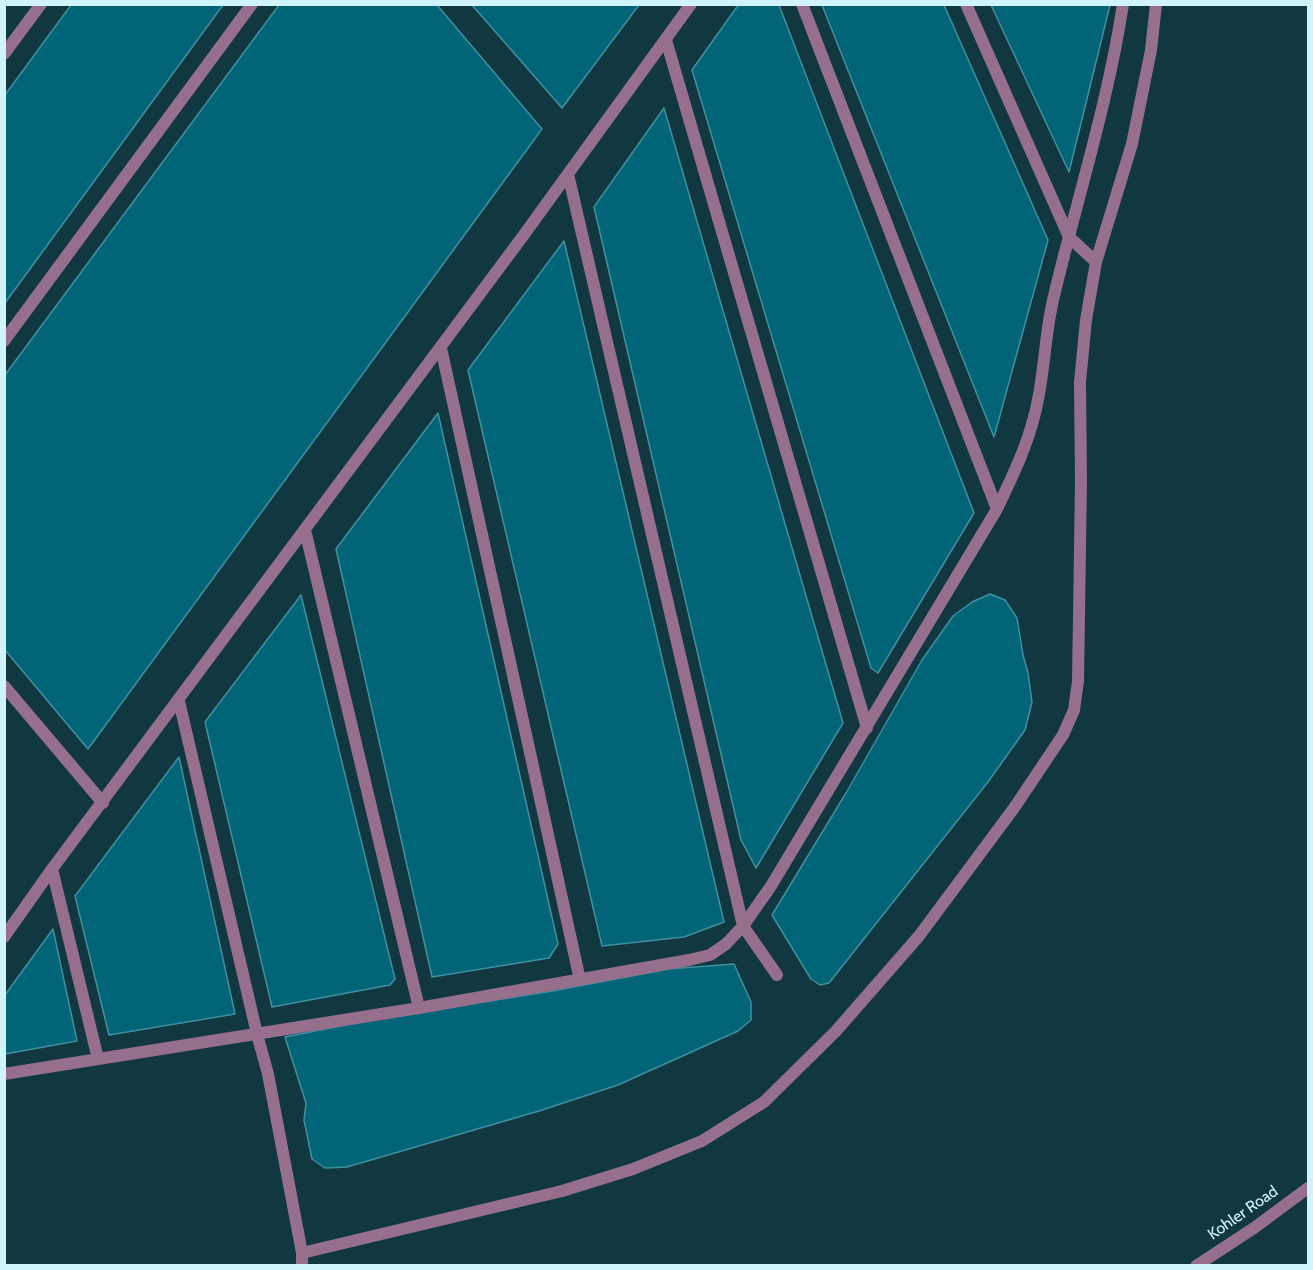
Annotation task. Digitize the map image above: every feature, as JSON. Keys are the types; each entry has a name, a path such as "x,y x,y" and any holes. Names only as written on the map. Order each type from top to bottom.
{"street":[{"path":"4,54 41,4"},
{"path":"4,341 252,4"},
{"path":"4,937 52,869 441,348 691,4"},
{"path":"802,4 997,509"},
{"path":"966,4 1069,237 1096,262"},
{"path":"4,1074 257,1035 580,980 710,955 726,944 743,926 771,886 997,509 1022,457 1035,415 1053,298 1115,52 1123,4"},
{"path":"179,701 268,1074 302,1259 562,1191 633,1169 702,1140 764,1102 836,1031 919,936 1014,808 1063,735 1074,710 1078,681 1080,382 1086,320 1096,262 1132,144 1151,50 1156,4"},
{"path":"666,40 867,728"},
{"path":"568,174 743,926 777,975"},
{"path":"441,348 580,980"},
{"path":"305,530 419,1008"},
{"path":"4,686 103,803"},
{"path":"52,869 98,1059"},
{"name":"Kohler Road","path":"1196,1266 1254,1228 1308,1188"}],"water":[{"path":"739,4 779,5 974,513 878,673 871,668 692,70"},
{"path":"71,5 223,5 5,303 5,95"},
{"path":"279,5 437,5 542,129 88,749 5,650 5,375"},
{"path":"472,5 639,5 562,108"},
{"path":"822,5 944,5 1048,240 994,437"},
{"path":"991,5 1110,5 1069,172"},
{"path":"664,108 843,723 756,868 741,840 594,207"},
{"path":"564,241 724,922 684,937 602,946 468,370"},
{"path":"438,413 558,944 549,958 432,977 336,549"},
{"path":"990,594 1005,600 1017,618 1032,702 1025,730 988,782 829,983 820,985 811,979 772,915 846,793 922,660 953,616 972,602"},
{"path":"301,595 395,979 390,985 272,1007 205,722"},
{"path":"179,757 235,1014 109,1035 75,896"},
{"path":"53,929 77,1041 5,1054 5,995"},
{"path":"734,964 751,1002 751,1020 738,1031 618,1085 539,1111 347,1167 325,1168 312,1159 304,1120 306,1103 285,1037 381,1018 553,991 668,969"}]}
